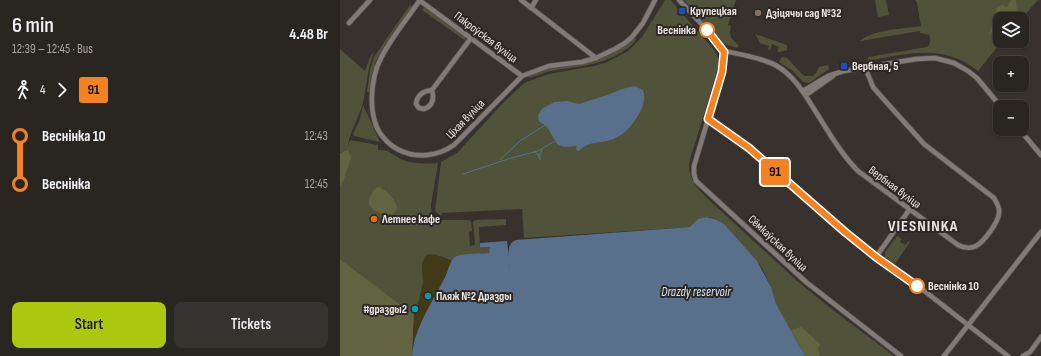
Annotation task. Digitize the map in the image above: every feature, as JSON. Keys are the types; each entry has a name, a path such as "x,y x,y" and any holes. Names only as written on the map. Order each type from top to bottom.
{"street":[{"path":"349,23 370,0"},
{"name":"Ціхая вуліца","path":"420,0 378,64 372,100 374,120 383,137 391,145 402,151 417,155 429,155 443,152 454,146 522,76 549,66 582,62 615,50 632,36 643,23 655,0"},
{"name":"Пакроўская вуліца","path":"420,0 522,76"},
{"path":"521,0 596,58"},
{"path":"531,8 536,0"},
{"path":"678,0 707,30 724,52"},
{"path":"432,90 433,100 430,105 424,110 418,108 416,104 419,96 432,90 471,38"},
{"name":"Вербная вуліца","path":"724,52 746,56 776,65 788,74 804,93 847,160 858,171 958,245 966,248 976,246 982,241 997,221 999,207 994,198 918,138 873,87 865,67"},
{"name":"Сёмкаўская вуліца","path":"724,52 722,72 694,166 696,181 806,282 901,356"},
{"path":"804,93 834,74 844,71 916,59 942,59 961,66 977,78 995,100"},
{"path":"708,119 749,148 876,257 918,286 1008,356"},
{"path":"1025,136 1041,155"},
{"path":"876,257 909,210"},
{"path":"944,356 1041,232"},
{"path":"1023,356 1030,352 1041,337"}],"green space":[{"path":"665,0 671,0 715,51 718,58 718,68 689,163 690,174 694,184 709,200 796,280 894,356 805,356 775,304 771,287 762,268 751,254 716,219 705,217 696,221 691,227 524,238 522,209 442,213 441,216 435,211 441,162 457,153 503,103 521,86 526,82 549,74 605,63 628,51 642,37"},
{"path":"684,0 736,0 728,25 731,26 731,38 739,46 737,48 724,44 708,24 706,25"},
{"path":"875,0 886,0 889,15 878,17"},
{"path":"915,0 1038,0 1027,12 993,12 993,48 996,48 978,71 965,62 938,54 911,54 867,61 869,57 928,46 930,41 929,35 920,33 920,31 860,41 873,34 881,32 921,26 917,3"},
{"path":"1011,0 1016,0 1017,12 996,12 997,8 1002,5 1007,7"},
{"path":"410,5 413,7 376,60 371,92 367,92 370,70 374,57"},
{"path":"424,7 465,37 466,41 422,10"},
{"path":"993,22 993,31 989,35"},
{"path":"755,34 787,45 787,50 777,52 779,47 772,44 770,50 768,50 769,46 760,43"},
{"path":"633,39 636,39 634,43 622,52 604,61 550,71 529,78 528,75 544,69 592,62 622,48"},
{"path":"340,49 365,71 370,57 374,52 368,71 363,103 350,136 348,147 350,140 378,145 378,150 389,152 403,160 429,164 438,163 431,205 432,221 440,223 441,220 471,221 472,231 469,232 470,246 475,245 473,222 475,220 506,219 506,225 479,227 480,247 490,247 490,253 458,256 452,261 440,256 422,264 423,283 414,315 340,259 340,154 348,150 340,153"},
{"path":"782,57 787,58 804,76 813,76 819,67 828,65 829,69 809,83 803,82 793,71 779,62"},
{"path":"363,105 380,142 354,136 353,134 360,119"},
{"path":"348,150 351,157 340,187 340,153"},
{"path":"379,187 388,193 395,202 397,209 394,213 380,213 369,205 372,192"},
{"path":"897,236 902,239 900,242 905,245 909,241 910,242 895,264 885,257 885,252"},
{"path":"340,259 414,315 412,356 340,356"},
{"path":"801,327 820,344 818,349 820,356 805,356 791,330"}],"sand":[{"name":"Пляж №2 Дразды","path":"430,254 452,261 426,313 416,335 413,346 414,315 423,283 422,264 425,256"}],"water":[{"path":"634,86 643,90 644,102 642,108 630,127 618,137 613,139 588,144 579,151 576,150 577,146 565,147 558,145 547,127 539,121 538,115 542,109 554,102 567,101 579,104"},
{"name":"Drazdy reservoir","path":"706,217 715,219 724,224 757,261 771,287 776,304 805,356 412,356 413,346 420,326 453,259 462,255 489,253 490,247 480,247 480,243 507,241 509,258 510,246 512,242 516,240 690,227 698,219"}],"waterway":[{"path":"500,160 520,141 545,125"},
{"path":"463,174 511,158 538,151 555,141"},
{"path":"534,152 538,154 540,160 540,153 543,148"}],"bus line":[{"name":"91","path":"707,30 724,52 722,72 708,119 749,148 845,232 876,257 917,286"}],"place":[{"name":"Крупецкая","path":"682,11"},
{"name":"Дзіцячы сад №32","path":"758,13"},
{"name":"Веснінка","path":"707,30"},
{"name":"Вербная, 5","path":"844,66"},
{"name":"Летнее кафе","path":"374,219"},
{"name":"Веснінка 10","path":"917,286"},
{"name":"Пляж №2 Дразды","path":"428,296"},
{"name":"#дразды2","path":"415,309"}],"district":[{"name":"VIESNINKA","path":"923,225"}]}
